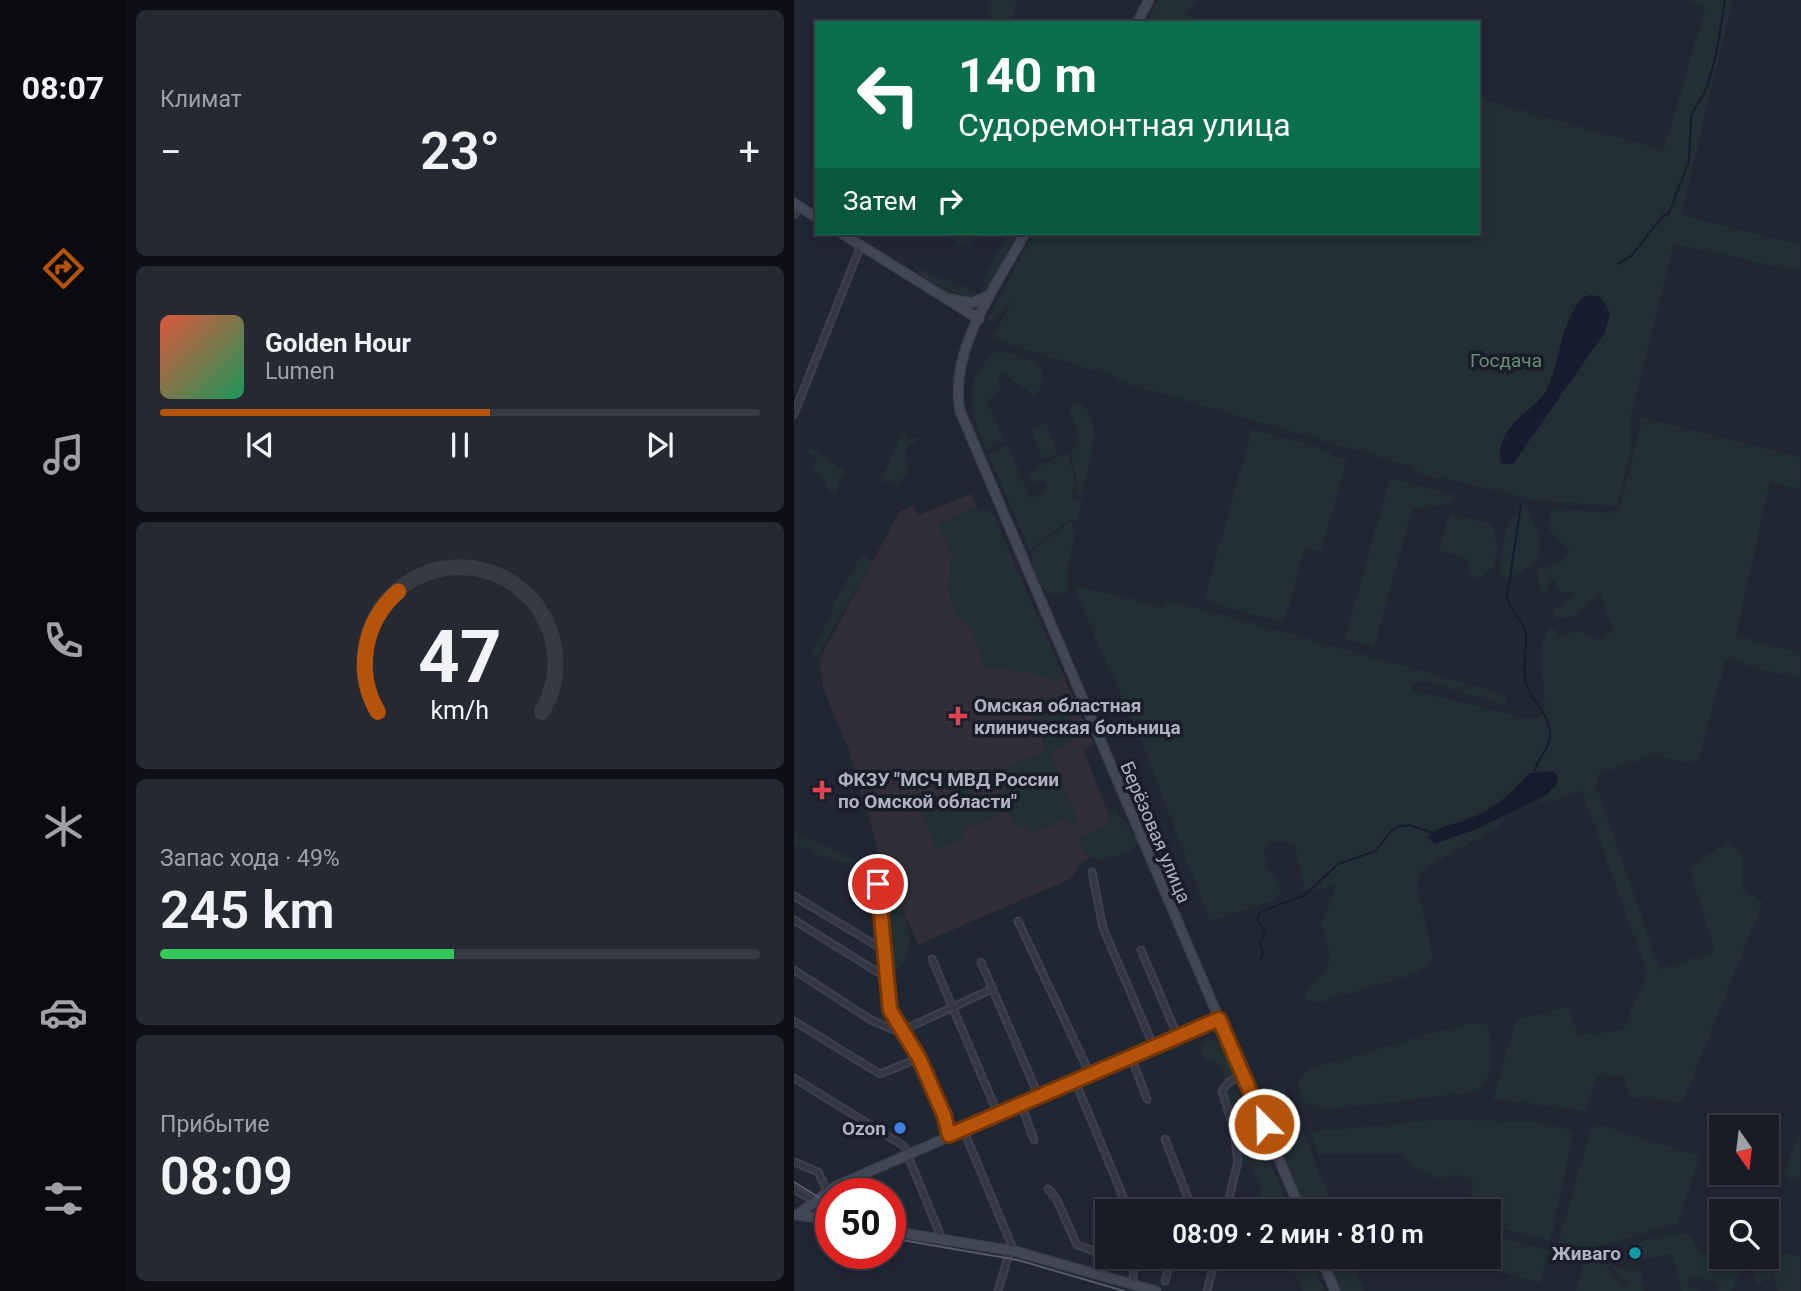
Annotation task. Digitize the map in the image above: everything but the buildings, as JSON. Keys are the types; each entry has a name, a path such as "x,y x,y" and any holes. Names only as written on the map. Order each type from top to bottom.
{"main road":[{"path":"1138,21 1149,0"},
{"path":"795,210 815,217"},
{"path":"844,235 979,319"},
{"name":"Берёзовая улица","path":"1024,235 967,344 959,379 958,400 963,418 1296,1199"},
{"path":"905,273 979,319"},
{"path":"950,299 972,303 985,299 994,291"},
{"path":"853,1178 1219,1019"},
{"path":"796,1215 813,1202"},
{"path":"796,1215 815,1218"},
{"path":"906,1233 1012,1251 1156,1291"},
{"path":"1326,1269 1335,1291"}],"street":[{"path":"794,414 861,245"},
{"path":"1093,872 1103,928 1154,1047"},
{"path":"878,884 890,1010 919,1058 944,1115 949,1135"},
{"path":"794,896 884,950"},
{"path":"794,920 887,978"},
{"path":"1018,922 1090,1074"},
{"path":"1141,950 1178,1037"},
{"path":"932,959 998,1114"},
{"path":"981,962 1039,1097"},
{"path":"794,970 871,1020 895,1031 901,1031 952,1004 992,989"},
{"path":"794,1021 880,1074 919,1058"},
{"path":"1131,1057 1147,1099"},
{"path":"1229,1199 1238,1161 1233,1127 1222,1091 1229,1082 1243,1075"},
{"path":"794,1079 897,1139 908,1153 942,1239"},
{"path":"1075,1081 1124,1199"},
{"path":"1021,1104 1034,1140"},
{"path":"963,1129 1012,1251 998,1291"},
{"path":"1164,1139 1188,1199"},
{"path":"794,1162 818,1172 821,1178"},
{"path":"794,1189 813,1202"},
{"path":"1048,1189 1056,1198 1077,1245 1095,1251"},
{"path":"1133,1284 1134,1269"},
{"path":"1165,1281 1168,1269"},
{"path":"1207,1291 1213,1269"}],"shaded area":[{"name":"Омская областная клиническая больница","path":"971,494 979,512 990,508 1094,745 1083,749 1121,847 1083,861 1070,879 918,945 880,857 849,750 823,688 820,658 900,511 913,506 918,515"}],"green space":[{"path":"991,0 1017,0 1013,16 1006,21 992,21 987,8"},
{"path":"1158,0 1198,0 1186,15 1206,21 1147,21"},
{"name":"Госдача","path":"1683,0 1733,0 1681,215 1800,244 1800,272 1674,244 1631,416 1631,451 1617,506 1528,500 1509,493 1419,474 1413,467 1117,381 1115,377 991,339 1012,301 993,321 987,321 1032,235 1480,235 1480,99 1664,150 1705,8"},
{"path":"947,235 980,235 972,243 961,246"},
{"path":"1007,235 1016,235 986,293 977,300 986,282 982,281"},
{"path":"915,267 978,293 972,299 936,284 970,301 955,297 931,284"},
{"path":"1005,352 1038,362 1042,384 1035,396 1003,374 998,376 1000,391 987,402 1005,441 985,449 973,410 972,389 975,378 992,353"},
{"path":"1074,402 1085,407 1091,417 1093,430 1087,474 1081,498 1077,500 1077,480 1071,453 1079,436 1069,408"},
{"path":"1638,417 1800,457 1800,489 1770,482 1736,635 1800,653 1800,680 1726,659 1698,761 1689,764 1656,755 1598,774 1596,786 1660,969 1715,951 1689,868 1728,842 1743,854 1743,890 1763,902 1683,1102 1630,1098 1625,1077 1598,1075 1585,1111 1493,1099 1516,1020 1568,1006 1578,1035 1623,1030 1647,973 1582,791 1545,804 1537,799 1546,795 1519,783 1499,802 1453,827 1434,844 1479,828 1506,814 1500,827 1423,869 1417,884 1433,958 1428,966 1414,974 1318,1003 1307,1000 1304,993 1327,968 1330,956 1321,924 1337,886 1305,892 1295,846 1275,842 1264,848 1267,867 1277,878 1282,891 1275,900 1210,921 1143,745 1074,589 1077,586 1162,606 1171,600 1501,693 1506,697 1504,705 1423,681 1411,684 1412,690 1531,719 1540,716 1545,708 1541,650 1548,628 1558,630 1557,637 1577,630 1601,639 1614,629 1605,612 1601,593 1575,616 1554,619 1553,611 1576,593 1561,592 1549,574 1548,595 1540,591 1538,570 1561,561 1570,551 1549,530 1552,508 1611,513 1619,510 1641,427"},
{"path":"1045,422 1058,454 1043,460 1030,429"},
{"path":"904,429 908,438 922,438 905,448 908,472 898,487 881,480"},
{"path":"1252,429 1332,451 1331,456 1347,460 1321,552 1305,548 1284,623 1204,601"},
{"path":"810,446 845,471 846,475 839,479 838,494 830,492 823,477 812,471 817,459 807,453"},
{"path":"1007,446 1031,498 1048,489 1045,481 1033,485 1028,472 1067,453 1075,480 1073,499 1082,501 1077,522 1069,520 1030,550 988,454"},
{"path":"1390,478 1455,495 1456,500 1425,509 1413,507 1374,647 1345,639"},
{"path":"1520,505 1527,507 1539,533 1541,546 1535,564 1508,579 1501,577 1501,557 1510,519 1518,515"},
{"path":"976,506 979,513 990,509 1063,677 1052,682 1028,672 986,668 971,630 955,614 948,586 952,556 938,524"},
{"path":"1450,513 1491,524 1497,548 1494,564 1477,579 1469,574 1467,559 1439,551"},
{"path":"1070,522 1075,529 1068,569 1068,592 1059,597 1051,596 1036,575 1032,562 1033,550"},
{"path":"866,555 872,562 821,650 820,658 812,657 810,654 833,611 833,605 860,556"},
{"path":"1062,696 1077,738 1050,753 1078,820 1076,824 1069,826 1066,820 1029,834 1024,826 1016,827 1008,813 1003,813 965,829 962,840 940,849 935,846 918,806 968,787 976,796 1001,793 1009,788 1008,780 1001,778 1000,770 1046,750 1029,707"},
{"path":"1114,808 1140,842 1128,854 1100,861 1086,855 1078,838 1107,825"},
{"path":"794,831 859,861 844,863 808,850 794,843"},
{"path":"886,869 903,909 909,941 908,955 901,966 889,972 881,902 882,877"},
{"path":"1464,1024 1486,1024 1488,1031 1491,1060 1487,1079 1478,1092 1332,1109 1321,1109 1304,1103 1298,1083 1307,1069"},
{"path":"1207,1039 1220,1043 1226,1051 1232,1065 1232,1079 1226,1080 1220,1066 1204,1059 1201,1044"},
{"path":"1284,1085 1330,1199 1301,1199 1255,1090"},
{"path":"1233,1090 1240,1092 1286,1199 1263,1199 1253,1169 1240,1160 1226,1094"},
{"path":"1444,1119 1537,1122 1574,1131 1550,1242 1501,1228 1501,1199 1470,1199 1474,1182 1456,1174 1445,1180 1415,1171 1400,1154 1318,1154 1310,1132"},
{"path":"1593,1122 1699,1156 1678,1224 1599,1246 1601,1256 1558,1244"},
{"path":"1800,1132 1800,1181 1783,1176"},
{"path":"1670,1232 1690,1235 1698,1251 1709,1254 1709,1269 1747,1269 1738,1273 1732,1291 1718,1291 1719,1284 1690,1276 1687,1287 1701,1291 1681,1291 1672,1254 1642,1260 1638,1243"},
{"path":"1501,1238 1549,1251 1540,1283 1491,1269 1501,1269"},
{"path":"1779,1253 1800,1256 1800,1291 1779,1291 1773,1276 1757,1285 1753,1280 1754,1272 1747,1269 1779,1269"},
{"path":"1586,1257 1605,1262 1613,1276 1623,1285 1629,1283 1628,1279 1624,1282 1611,1266 1628,1269 1639,1266 1644,1291 1576,1291"},
{"path":"1293,1269 1315,1269 1325,1291 1303,1291"},
{"path":"1329,1269 1356,1269 1364,1291 1339,1291"}],"water":[{"path":"1583,297 1600,297 1610,313 1605,332 1513,464 1502,464 1500,450 1505,437 1514,423 1547,389 1565,329 1575,307"},
{"path":"1553,771 1558,776 1556,785 1546,795 1479,828 1434,844 1428,837 1444,827 1473,818 1489,809 1529,773"}],"waterway":[{"path":"1618,264 1631,256 1663,216 1669,213 1689,161 1691,116 1707,87 1716,55 1725,0"},
{"path":"1521,505 1507,597 1526,635 1526,684 1550,730 1549,742 1535,771"},
{"path":"1260,960 1263,954 1259,942 1265,933 1257,919 1260,912 1305,895 1338,864 1376,851 1391,831 1400,826 1409,825 1433,833"}],"tram line":[{"path":"794,1182 815,1195"},
{"path":"906,1241 1018,1260 1124,1291"}],"place":[{"name":"Омская областная клиническая больница","path":"958,716"},
{"name":"ФКЗУ \"МСЧ МВД России по Омской области\"","path":"822,790"},
{"name":"Ozon","path":"900,1128"},
{"name":"Живаго","path":"1635,1253"}],"route":[{"path":"878,884 890,1010 919,1058 944,1115 949,1135 1219,1019 1264,1124"}]}
